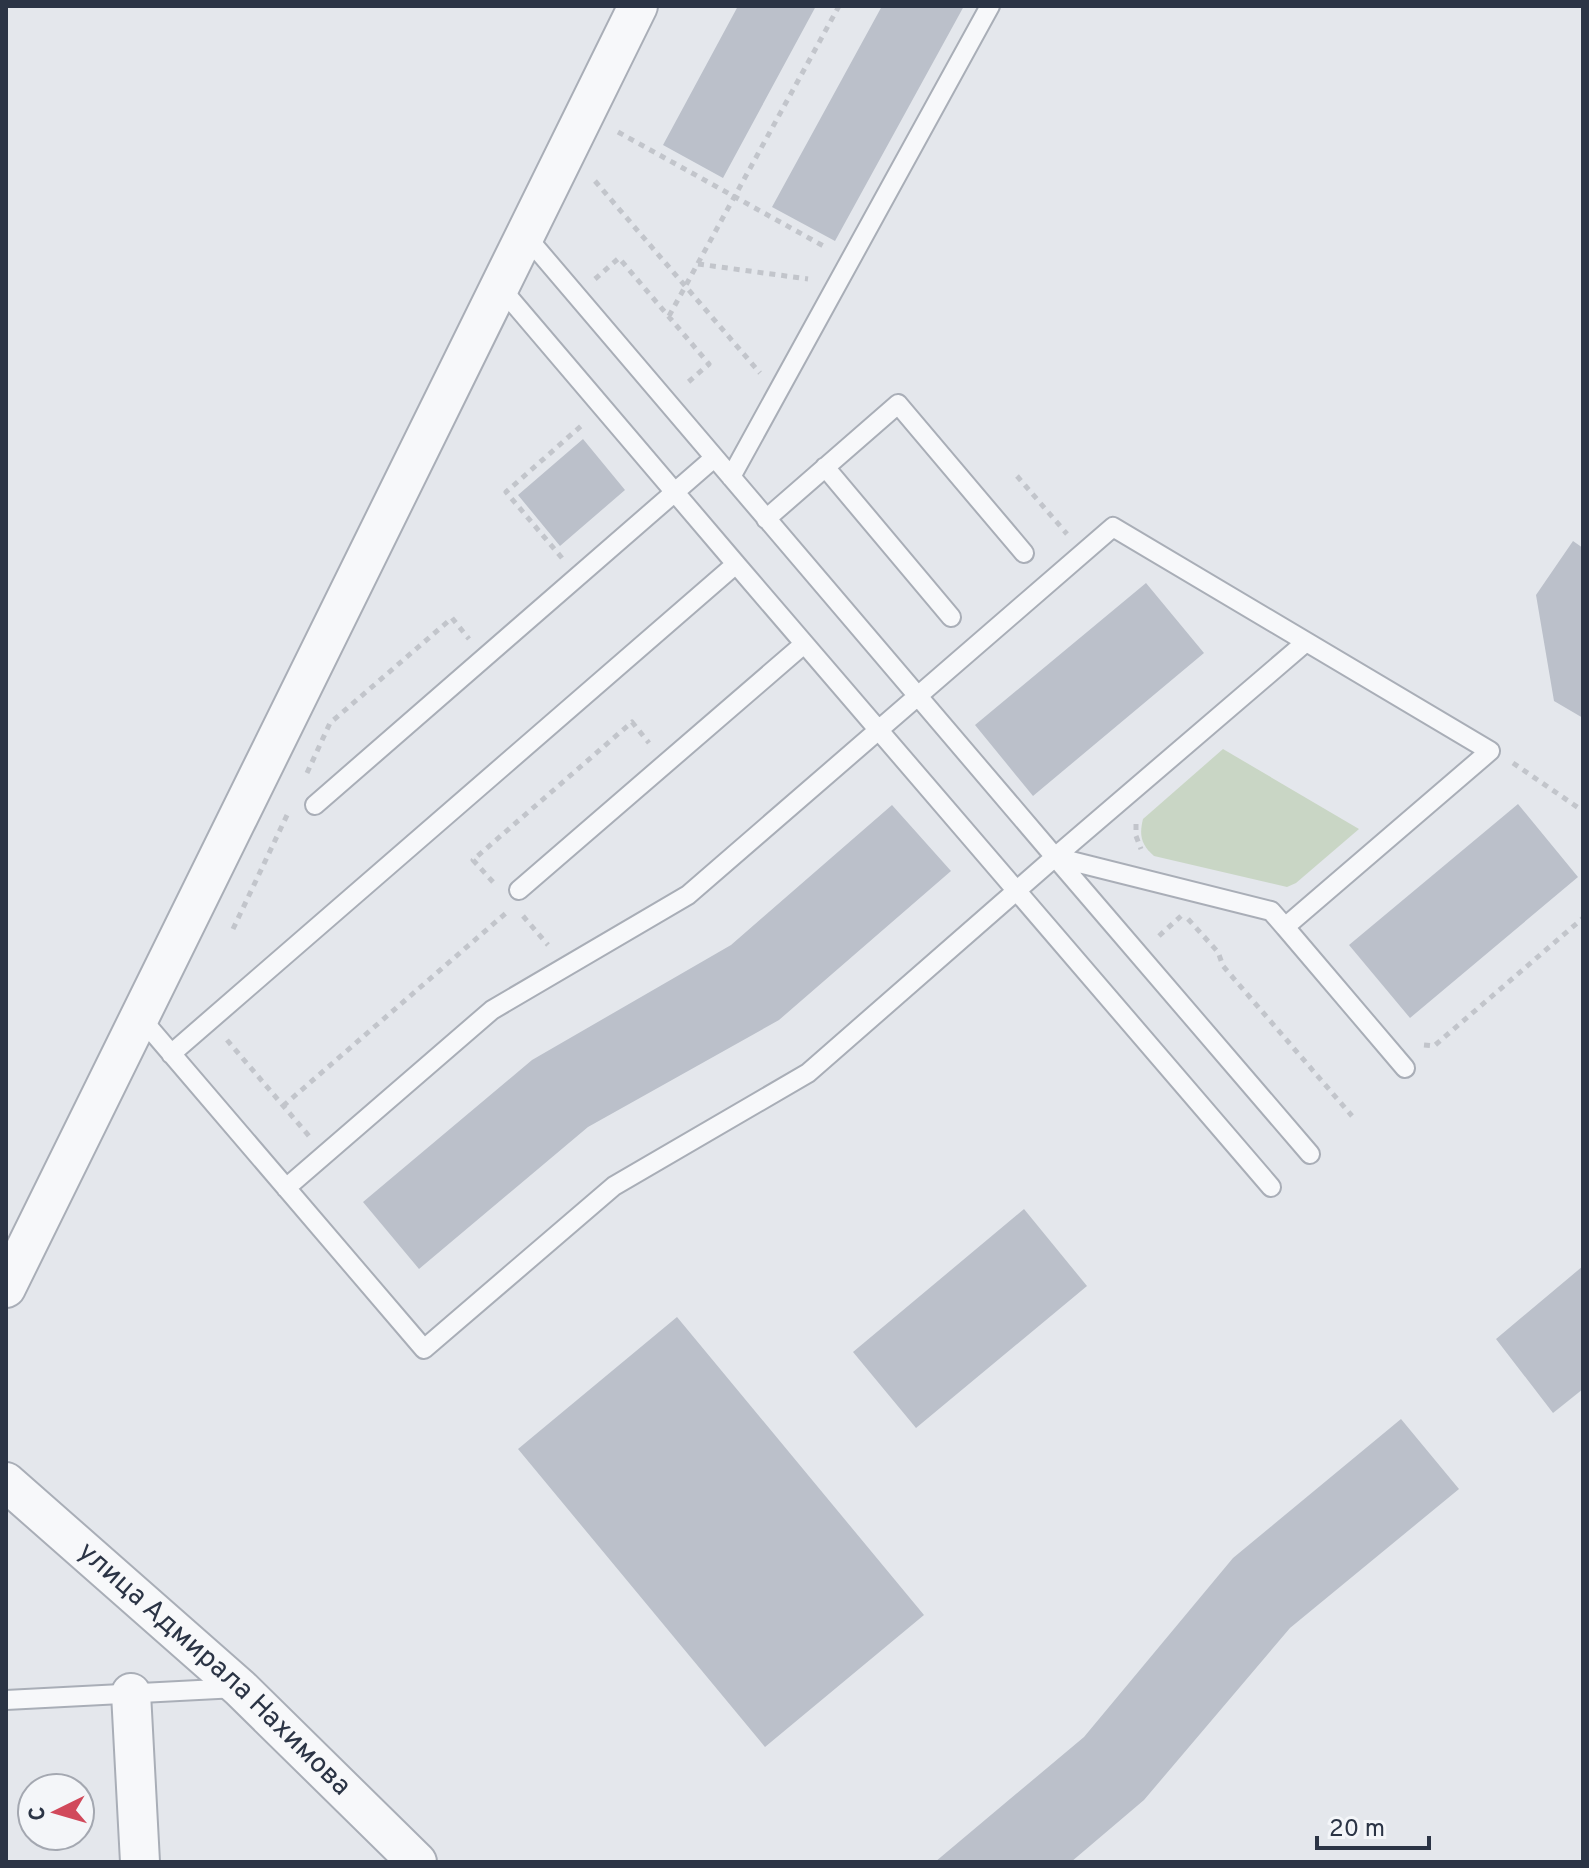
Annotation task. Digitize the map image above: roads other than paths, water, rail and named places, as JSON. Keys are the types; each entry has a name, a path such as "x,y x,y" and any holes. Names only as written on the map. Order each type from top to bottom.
{"street":[{"path":"6,1288 638,6"},
{"name":"улица Адмирала Нахимова","path":"6,1482 240,1688 417,1862"},
{"path":"131,1693 140,1862"}],"lane":[{"path":"731,477 990,6"},
{"path":"525,235 1310,1154"},
{"path":"500,287 1271,1187"},
{"path":"766,519 898,404 1024,553"},
{"path":"315,805 714,458"},
{"path":"825,467 951,617"},
{"path":"286,1188 492,1010 688,895 1113,527 1490,751 1285,927"},
{"path":"171,1054 736,564"},
{"path":"140,1017 424,1349 614,1186 808,1073 1306,642"},
{"path":"516,898 804,644"},
{"path":"1055,857 1271,911 1405,1068"},
{"path":"6,1700 240,1688"}]}
